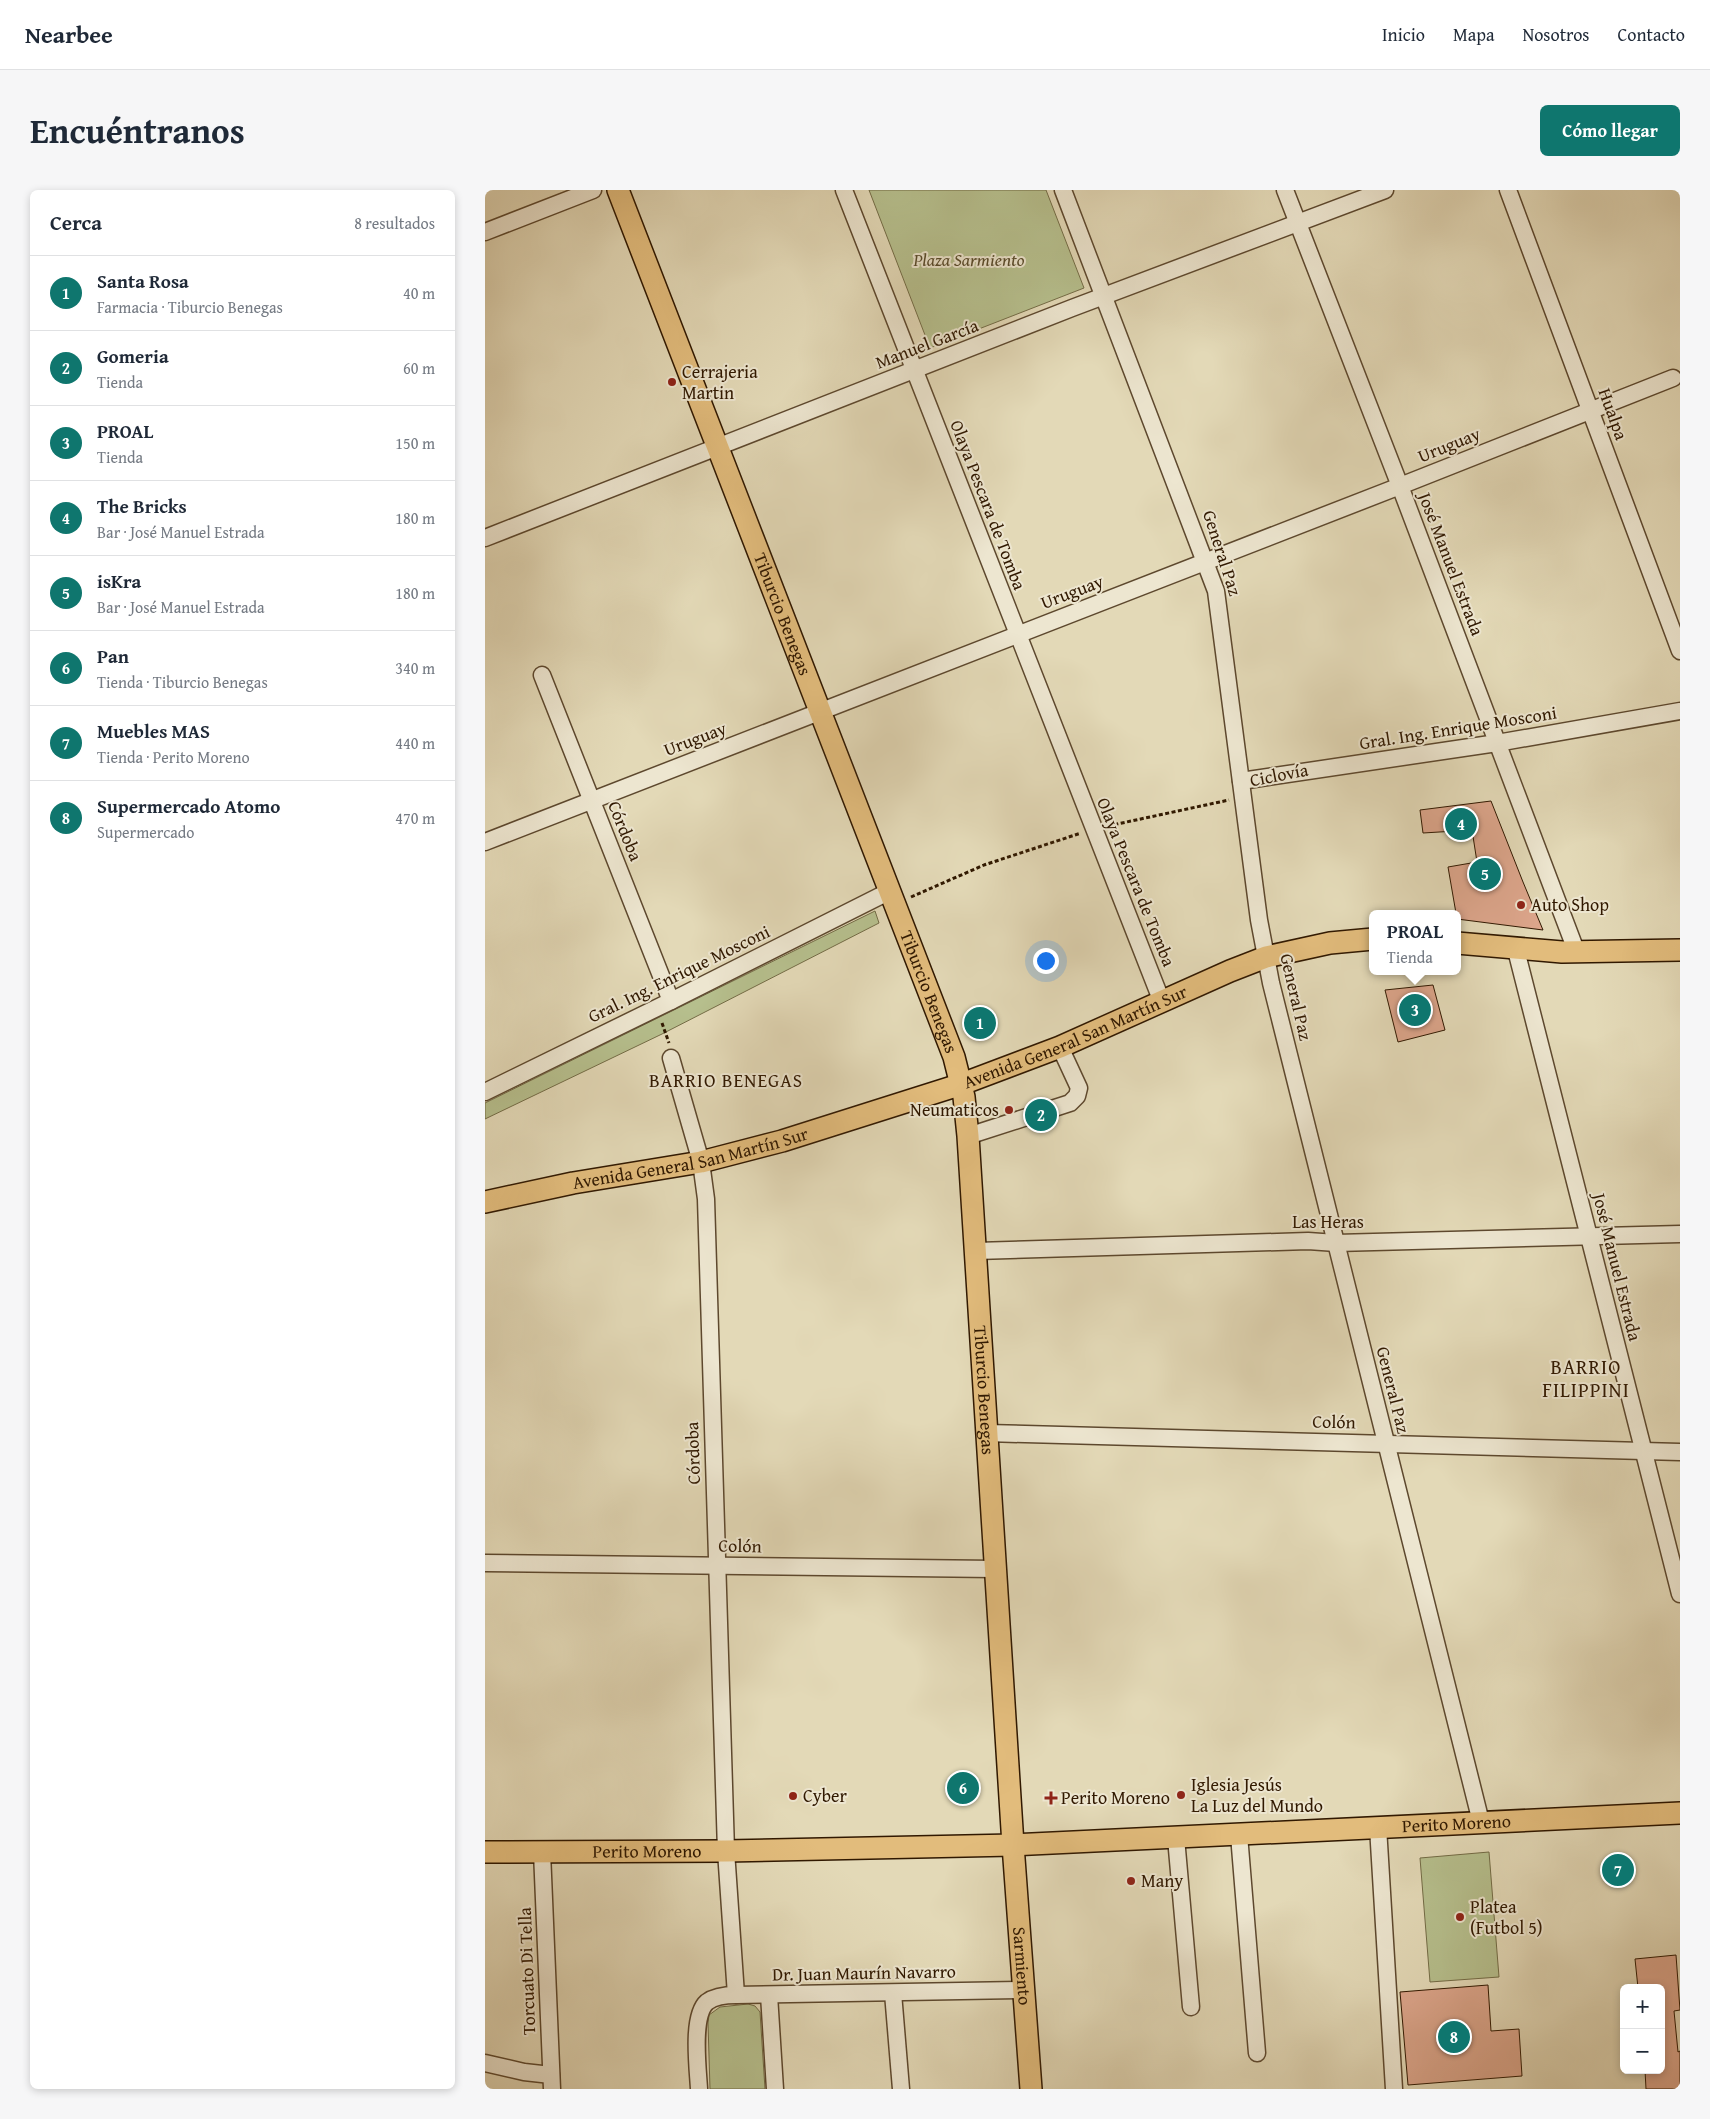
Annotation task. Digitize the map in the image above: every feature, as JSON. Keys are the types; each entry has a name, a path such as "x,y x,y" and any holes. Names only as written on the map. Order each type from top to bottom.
{"main road":[{"name":"Tiburcio Benegas","path":"618,190 893,897 954,1057 962,1084 968,1136 976,1251 1013,1845"},
{"name":"Avenida General San Martín Sur","path":"485,1202 573,1183 701,1162 842,1123 962,1084 1060,1047 1229,971 1266,957 1329,943 1369,938"},
{"path":"1461,943 1516,950 1577,952 1680,950"},
{"name":"Perito Moreno","path":"485,1852 726,1852 1013,1845 1680,1813"},
{"name":"Sarmiento","path":"1013,1845 1031,2089"}],"street":[{"path":"485,232 593,190"},
{"name":"Olaya Pescara de Tomba","path":"844,190 1162,1002"},
{"name":"General Paz","path":"1063,190 1216,591 1266,957 1481,1822"},
{"name":"José Manuel Estrada","path":"1285,190 1577,952"},
{"name":"Manuel García","path":"485,538 1104,296 1385,190"},
{"name":"Hualpa","path":"1508,190 1680,651"},
{"name":"Uruguay","path":"485,842 1673,378"},
{"name":"Córdoba","path":"542,675 671,1001"},
{"name":"Gral. Ing. Enrique Mosconi","path":"1242,788 1680,711"},
{"name":"Gral. Ing. Enrique Mosconi","path":"485,1092 671,1001 893,897"},
{"name":"José Manuel Estrada","path":"1516,950 1680,1594"},
{"path":"968,1136 1070,1103 1077,1096 1079,1088 1060,1047"},
{"name":"Córdoba","path":"671,1058 701,1162 706,1199 726,1852 736,1994"},
{"name":"Las Heras","path":"976,1251 1308,1241 1336,1243 1680,1234"},
{"name":"Colón","path":"987,1432 1680,1452"},
{"name":"Colón","path":"485,1564 995,1569"},
{"path":"1378,1827 1394,2089"},
{"path":"1239,1834 1257,2053"},
{"path":"1176,1838 1191,2007"},
{"name":"Torcuato Di Tella","path":"542,1852 552,2082"},
{"name":"Dr. Juan Maurín Navarro","path":"699,2089 697,2024 700,2011 707,2002 720,1996 736,1994 1024,1990"},
{"path":"893,1993 901,2089"},
{"path":"769,1994 775,2089"},
{"path":"485,2063 524,2072 552,2082"}],"path":[{"name":"Ciclovía","path":"893,897 1093,829 1242,788"},
{"path":"661,1020 673,1053 671,1058"}],"green space":[{"name":"Plaza Sarmiento","path":"869,190 1046,190 1084,288 930,348"},
{"path":"875,911 879,923 662,1034 485,1119 485,1103"},
{"name":"Platea (Futbol 5)","path":"1489,1852 1499,1977 1430,1982 1420,1858"},
{"path":"748,2004 755,2006 760,2012 765,2089 710,2089 709,2015 720,2007"}],"building":[{"path":"1491,801 1543,930 1461,920 1461,910 1455,910 1448,867 1477,862 1472,830 1423,833 1420,810"},
{"path":"1433,985 1445,1030 1398,1042 1385,990"},
{"path":"1676,1955 1680,2010 1674,2011 1678,2052 1680,2051 1680,2089 1646,2089 1645,2074 1665,2074 1665,1984 1638,1984 1635,1959"},
{"path":"1488,1985 1491,2031 1519,2029 1522,2076 1408,2085 1400,1992"}],"place":[{"name":"Cerrajeria Martin","path":"672,382"},
{"name":"The Bricks","path":"1461,824"},
{"name":"isKra","path":"1485,874"},
{"name":"Auto Shop","path":"1521,905"},
{"name":"PROAL","path":"1415,1010"},
{"name":"Santa Rosa","path":"980,1023"},
{"name":"Neumaticos","path":"1009,1110"},
{"name":"Gomeria","path":"1041,1115"},
{"name":"Pan","path":"963,1788"},
{"name":"Iglesia Jesús La Luz del Mundo","path":"1181,1795"},
{"name":"Cyber","path":"793,1796"},
{"name":"Perito Moreno","path":"1051,1798"},
{"name":"Muebles MAS","path":"1618,1870"},
{"name":"Many","path":"1131,1881"},
{"name":"Platea (Futbol 5)","path":"1460,1917"},
{"name":"Supermercado Atomo","path":"1454,2037"}],"district":[{"name":"BARRIO BENEGAS","path":"726,1080"},
{"name":"BARRIO FILIPPINI","path":"1586,1378"}]}
